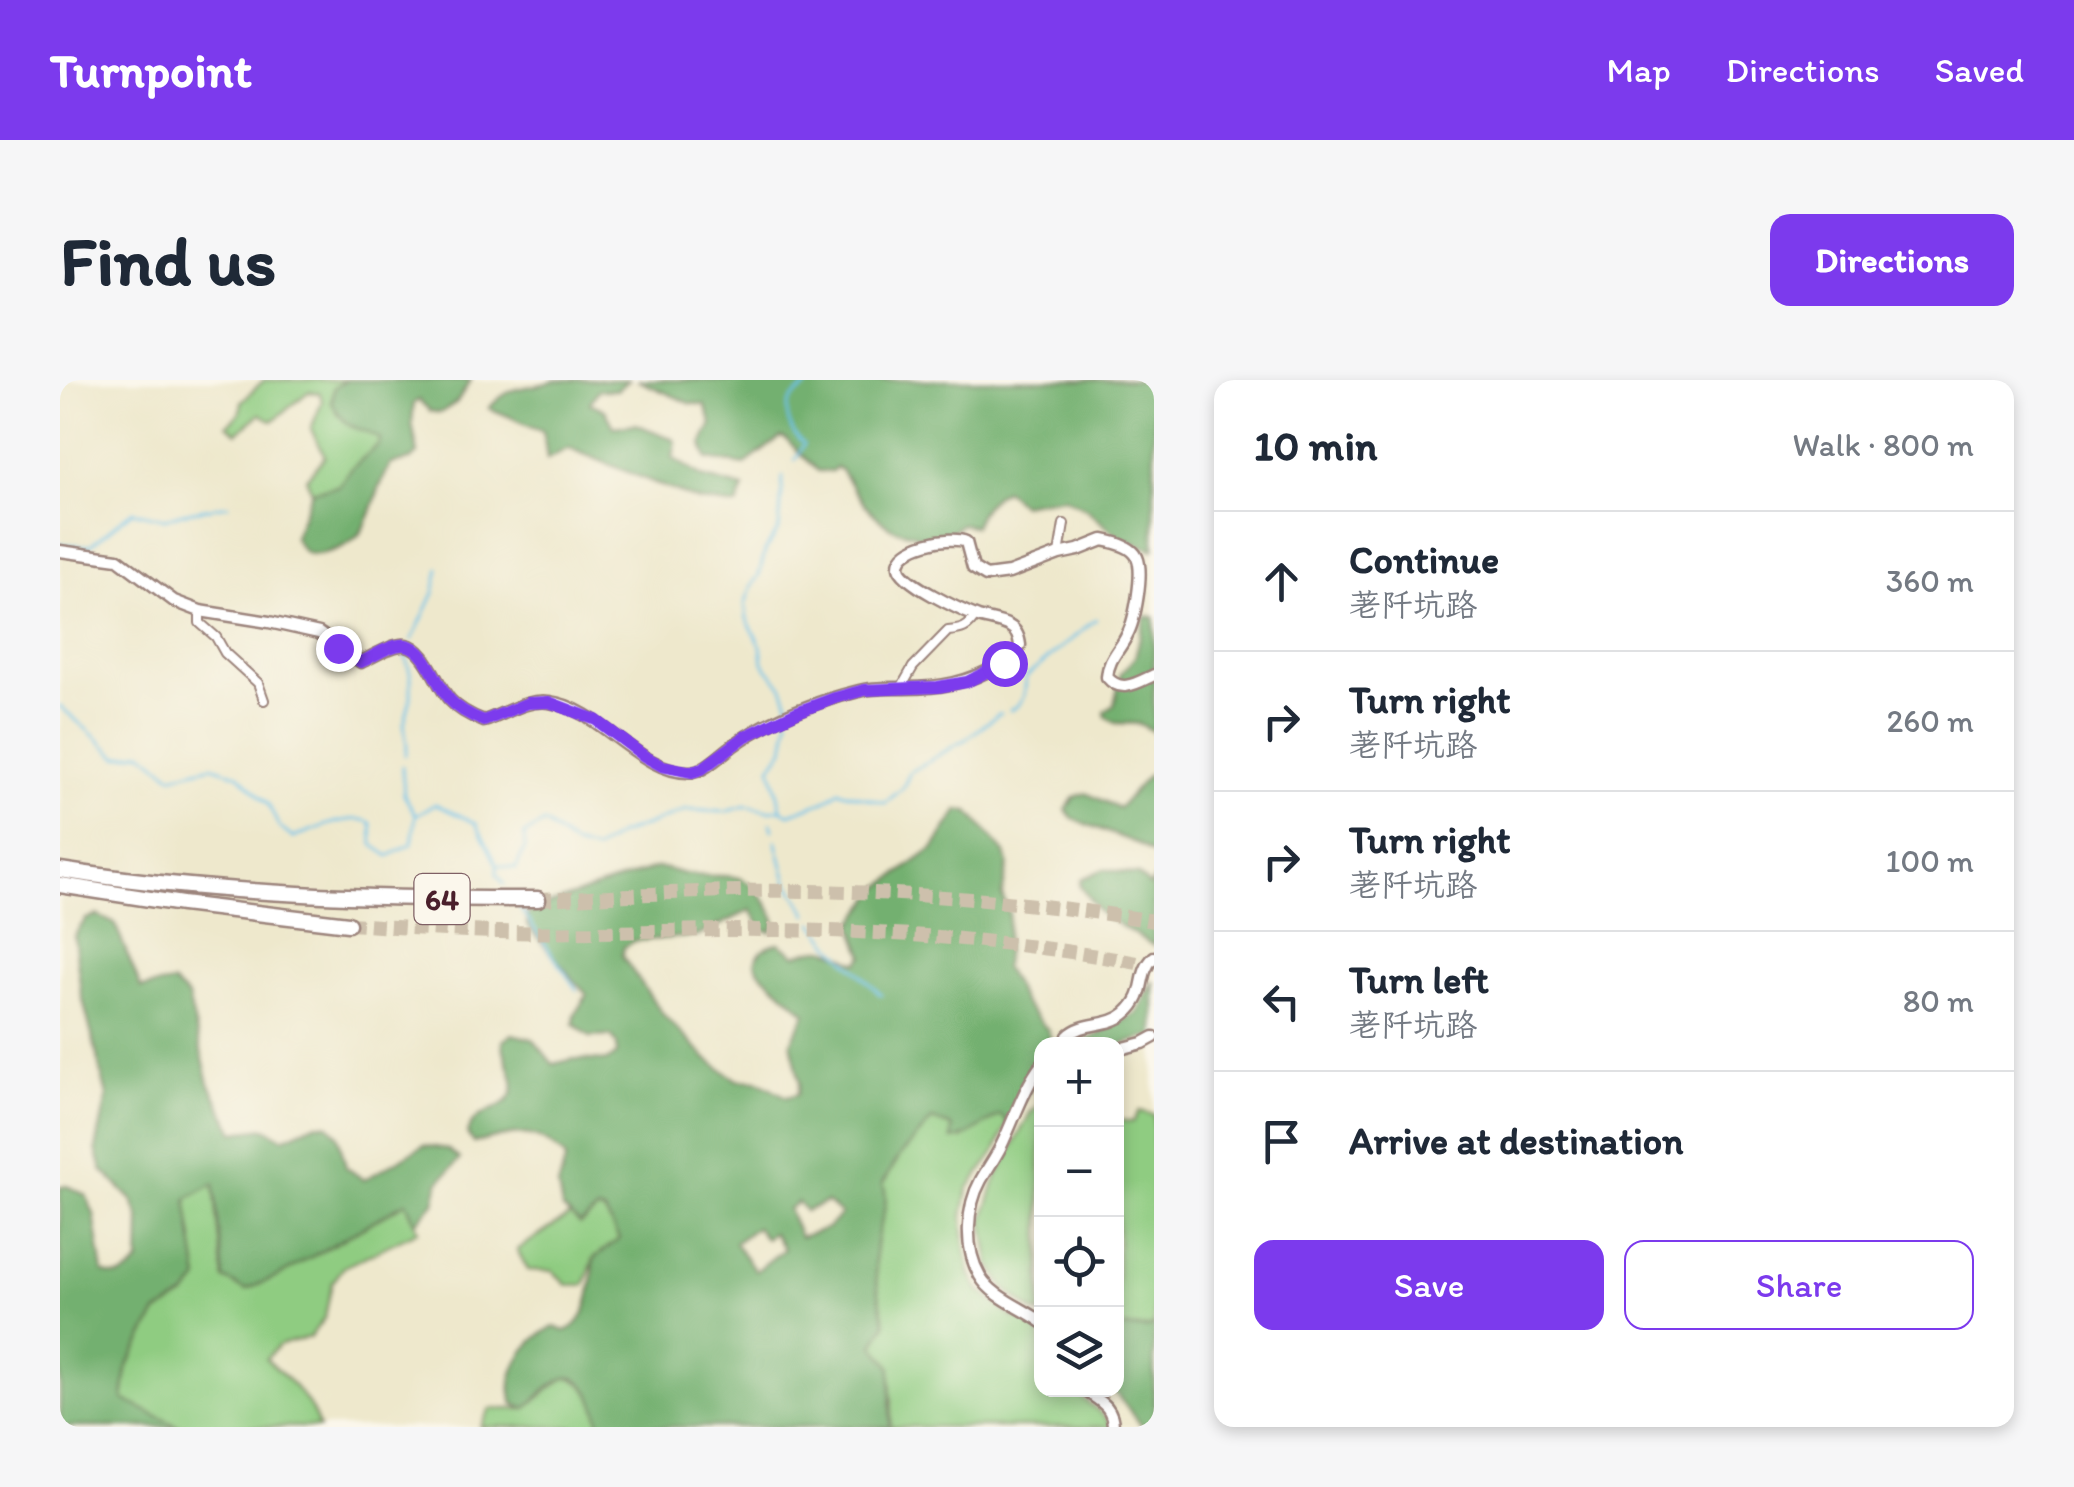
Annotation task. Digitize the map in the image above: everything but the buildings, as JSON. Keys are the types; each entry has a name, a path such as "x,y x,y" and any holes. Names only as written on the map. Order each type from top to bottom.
{"highway":[{"name":"64","path":"60,870 229,890 346,897 538,899"},
{"path":"60,884 182,904 348,924"}],"street":[{"path":"1058,554 1064,524"},
{"path":"60,551 118,559 174,600 200,611 320,633 361,662 400,644 410,646 422,656 453,704 470,716 484,721 528,703 549,702 596,720 644,756 682,771 702,769 746,736 787,717 864,690 967,682 1013,658 1020,645 1017,632 1010,626 976,616 908,580 899,568 899,562 910,551 958,538 966,542 973,568 986,576 1009,573 1103,540 1125,546 1138,559 1138,598 1127,636 1112,656 1107,677 1120,687 1154,675"},
{"path":"200,611 200,623 258,683 264,700"},
{"path":"901,688 913,668 948,630 963,630 976,616"},
{"path":"1068,1037 1073,1031 1110,1024 1132,1008 1141,995 1146,965 1154,958"},
{"path":"1124,1048 1154,1038"},
{"path":"1034,1076 998,1155 980,1180 969,1221 970,1244 982,1280 1034,1316"},
{"path":"1094,1397 1111,1411 1113,1427"}],"green space":[{"path":"264,380 347,380 334,388 332,403 380,439 379,444 338,486 312,491 306,479 325,456 311,429 322,402 320,393 308,392 273,421 260,414 237,433 227,425 240,413 242,401"},
{"path":"347,380 471,380 457,402 440,413 430,411 419,400 414,403 412,423 418,454 391,464 368,519 354,540 324,553 309,554 294,537 312,491 338,486 379,444 380,439 347,424 332,403 334,388"},
{"path":"556,380 629,380 617,390 598,390 590,403 605,410 614,427 635,424 672,438 676,442 673,458 702,477 744,488 737,506 699,501 569,448 547,459 543,431 489,408 513,390"},
{"path":"637,380 1154,380 1154,550 1120,538 1086,509 1063,497 1021,504 1005,490 986,505 974,526 961,524 944,537 923,539 884,523 863,502 841,470 836,467 832,471 818,471 781,437 744,465 707,459 702,444 712,424 705,405 689,403"},
{"path":"1145,616 1154,617 1154,732 1140,724 1115,723 1105,712 1114,705 1121,673 1135,657"},
{"path":"1148,775 1154,775 1154,855 1136,843 1073,819 1066,810 1074,797 1086,793 1119,808"},
{"path":"959,810 969,812 1005,853 1008,864 1002,895 1009,914 1004,967 1025,1005 1050,1037 1034,1037 1034,1082 1008,1123 1001,1115 952,1139 952,1127 932,1120 899,1157 883,1183 886,1200 877,1237 876,1265 886,1324 874,1345 891,1367 890,1427 600,1427 590,1394 573,1378 554,1383 525,1409 514,1404 511,1381 520,1358 545,1332 555,1327 565,1331 580,1320 593,1278 594,1258 619,1239 605,1212 598,1210 580,1224 562,1208 558,1187 566,1158 554,1147 523,1134 474,1143 467,1134 477,1119 510,1097 513,1084 503,1041 512,1034 533,1039 553,1064 574,1059 607,1061 617,1054 617,1044 611,1036 590,1037 574,1024 575,1014 587,995 527,925 528,914 655,868 745,880 773,915 776,923 771,932 762,929 751,910 697,936 634,941 624,947 622,956 665,1017 708,1060 737,1080 758,1081 787,1097 798,1094 800,1083 791,1042 806,1013 759,971 755,962 767,947 779,943 796,955 827,950 857,963 864,956 852,924 879,888 933,849","holes":["798,1202 805,1211 827,1202 841,1214 828,1228 800,1237 788,1209","756,1227 765,1238 773,1233 784,1249 756,1271 735,1243"]},
{"path":"1104,869 1138,875 1150,886 1154,880 1154,946 1100,913 1080,886 1081,879"},
{"path":"97,915 115,924 141,988 173,983 188,997 209,1083 234,1132 266,1128 283,1138 317,1123 328,1124 338,1135 346,1167 364,1180 424,1145 447,1149 460,1159 439,1182 434,1203 415,1223 406,1202 282,1274 246,1290 224,1279 214,1184 187,1199 199,1280 185,1296 157,1313 127,1367 123,1399 179,1427 60,1427 60,1187 67,1186 86,1195 94,1214 103,1272 123,1275 139,1262 140,1219 132,1200 102,1170 96,1149 107,1096 81,992 74,936 86,919"},
{"path":"1154,981 1154,1035 1124,1044 1124,1037 1093,1037 1137,1013"},
{"path":"1034,1109 1034,1312 1003,1287 990,1264 983,1221 996,1179"},
{"path":"1139,1111 1154,1115 1154,1325 1149,1328 1124,1328 1124,1121 1133,1122"},
{"path":"1002,1114 1008,1123 994,1154 968,1189 963,1217 970,1273 979,1290 1012,1317 1034,1326 1034,1397 1082,1397 1114,1427 890,1427 892,1401 874,1345 886,1324 876,1265 877,1237 886,1200 883,1183 899,1157 932,1120 953,1127 962,1139"},
{"path":"214,1183 224,1278 246,1290 282,1274 407,1202 418,1231 344,1267 332,1283 325,1317 310,1337 279,1345 266,1359 304,1398 319,1427 179,1427 123,1400 127,1367 157,1313 185,1296 199,1280 186,1199"},
{"path":"598,1209 605,1213 620,1239 594,1258 585,1285 567,1285 553,1271 528,1270 517,1250 570,1215 580,1223"},
{"path":"1154,1325 1154,1427 1143,1427 1119,1397 1124,1397 1124,1328"},
{"path":"568,1377 582,1384 592,1396 600,1427 480,1427 490,1409 525,1409"}],"waterway":[{"path":"795,460 804,444 792,429 789,403 807,387 809,380"},
{"path":"783,477 779,529 765,551 745,604 747,619 761,646 763,663 783,687 789,710"},
{"path":"60,544 90,546 132,511 165,519 228,505"},
{"path":"412,640 434,593 439,569"},
{"path":"1010,710 1021,701 1026,677 1096,619"},
{"path":"405,755 404,724 411,698 407,651"},
{"path":"60,706 118,757 143,752 172,776 212,766 239,775 268,804 279,827 293,838 332,823 364,820 372,823 373,845 389,856 412,844 416,815 435,804 476,823 497,865 516,868 525,848 524,835 544,823 573,845 595,851 617,836 687,810 725,812 746,806 769,811 781,809 789,814 825,801 839,791 885,803 903,788 910,772 966,739 1000,713"},
{"path":"781,808 771,767 784,749 789,718"},
{"path":"402,766 404,795 416,815"},
{"path":"771,823 773,829"},
{"path":"776,840 787,881 808,914"},
{"path":"497,867 504,884"},
{"path":"518,905 577,990"},
{"path":"814,923 881,995"}],"tunnel":[{"path":"538,899 711,892 841,892 998,901 1154,921"},
{"path":"348,924 500,932 870,933 1013,944 1154,966"}],"route":[{"path":"338,648 361,662 400,644 410,646 422,656 453,704 470,716 484,721 528,703 549,702 596,720 662,766 692,772 702,769 746,736 835,698 864,690 967,682 1004,663"}]}
